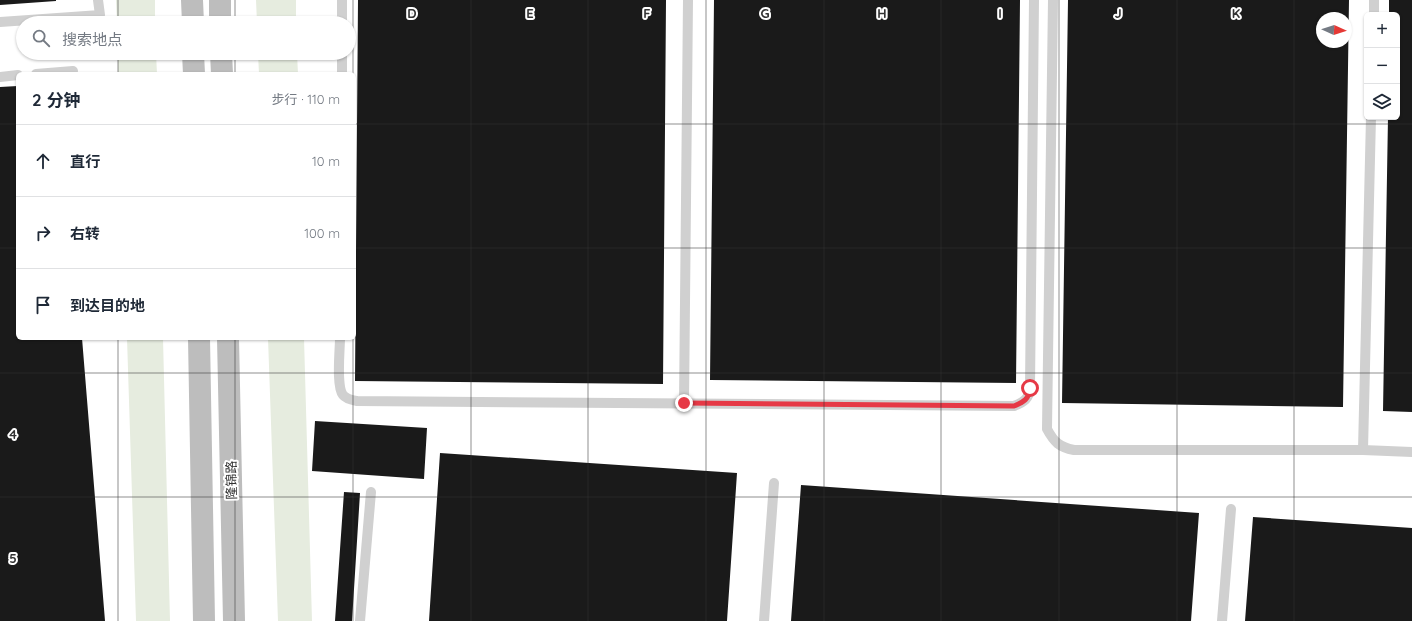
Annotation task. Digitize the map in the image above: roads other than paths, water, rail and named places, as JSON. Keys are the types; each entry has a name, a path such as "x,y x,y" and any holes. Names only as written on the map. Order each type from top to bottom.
{"main road":[{"path":"192,0 193,16"},
{"path":"220,0 220,16"},
{"path":"194,60 194,72"},
{"path":"221,60 222,72"},
{"path":"199,340 204,621"},
{"name":"隆锦路","path":"228,340 234,621"}],"lane":[{"path":"86,16 100,15 98,0"},
{"path":"342,0 342,16"},
{"path":"684,403 688,0"},
{"path":"340,340 340,385 342,394 347,398 357,401 1014,406 1024,403 1029,396 1030,388 1034,0"},
{"path":"1053,0 1047,429 1053,440 1062,448 1074,450 1363,450 1412,452"},
{"path":"1374,0 1374,12"},
{"path":"0,22 16,21"},
{"path":"342,60 342,72"},
{"path":"61,72 74,71"},
{"path":"0,77 16,75"},
{"path":"1363,450 1371,120"},
{"path":"764,621 774,483"},
{"path":"360,621 371,492"},
{"path":"1222,621 1231,508"}]}
